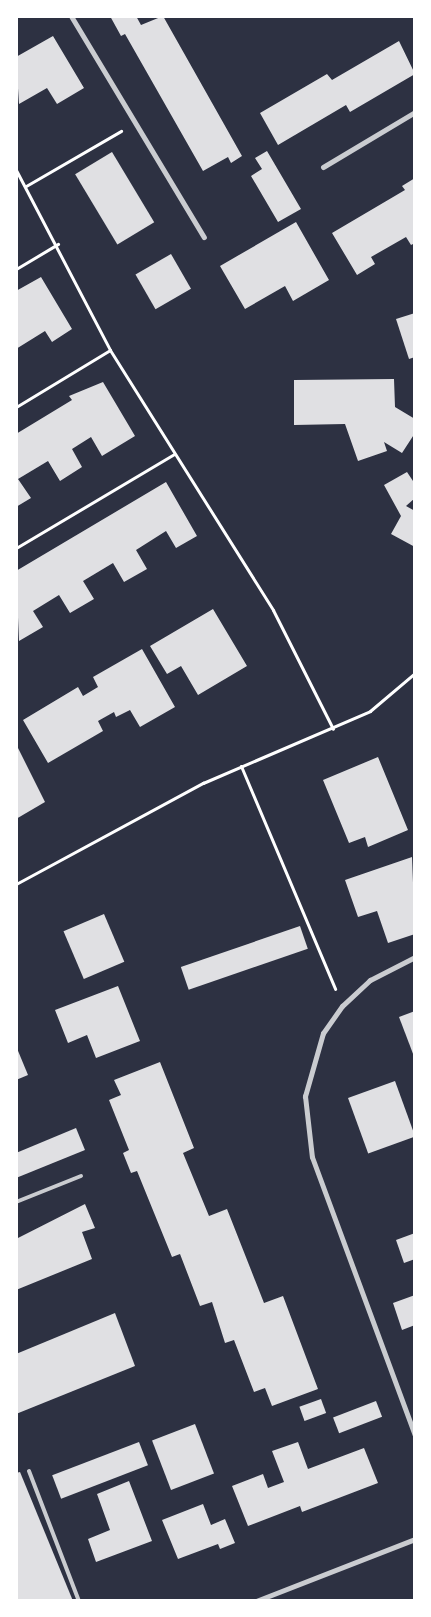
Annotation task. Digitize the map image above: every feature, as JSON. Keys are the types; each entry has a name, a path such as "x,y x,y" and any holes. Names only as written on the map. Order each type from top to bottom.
{"street":[{"path":"71,16 204,237"},
{"path":"323,167 415,112"},
{"path":"415,957 370,980 342,1006 323,1033 311,1065 306,1123 312,1157 334,1226 415,1435"},
{"path":"256,1601 415,1539"}],"lane":[{"path":"16,1202 81,1176"},
{"path":"29,1471 79,1601"}],"path":[{"path":"26,186 136,123"},
{"path":"16,170 58,244 110,350 273,610 333,729"},
{"path":"16,269 58,244"},
{"path":"16,407 110,350"},
{"path":"16,548 174,454"},
{"path":"16,884 241,766 333,729 370,711 415,673"},
{"path":"241,766 342,1006"}],"building":[{"path":"110,16 136,16 141,25 163,16 242,156 231,163 228,157 203,171 125,34 121,36"},
{"path":"53,36 84,88 57,104 47,88 19,104 16,57"},
{"path":"399,41 415,74 350,112 346,105 278,145 260,113 327,74 332,80"},
{"path":"267,151 301,209 278,222 251,176 262,169 255,158"},
{"path":"112,152 154,222 117,244 75,174"},
{"path":"415,178 415,243 411,245 406,237 371,257 375,264 357,275 332,233 405,190 402,186"},
{"path":"296,222 329,280 293,301 285,286 245,309 220,266"},
{"path":"171,254 191,289 155,309 135,274"},
{"path":"41,277 72,329 52,342 45,331 16,349 16,291"},
{"path":"415,313 415,357 409,359 396,319"},
{"path":"394,379 395,407 415,419 415,433 402,453 384,442 387,451 358,461 345,424 294,425 294,380"},
{"path":"103,382 135,436 102,456 91,437 72,449 82,467 60,481 48,461 18,479 31,498 16,507 16,434 72,400 69,396"},
{"path":"407,472 415,484 415,498 406,506 415,511 415,547 391,534 401,516 384,485"},
{"path":"166,482 197,536 176,548 166,531 136,550 147,569 124,582 113,563 83,581 94,599 70,613 59,595 33,611 43,627 19,641 16,571"},
{"path":"213,609 247,666 198,695 181,666 167,674 150,646"},
{"path":"142,649 175,707 140,727 130,710 116,717 114,712 98,721 103,731 48,763 23,720 78,687 83,696 98,687 93,677"},
{"path":"16,744 45,802 16,819"},
{"path":"378,757 408,830 368,847 365,837 349,843 323,780"},
{"path":"412,857 415,934 388,943 377,911 358,917 345,880"},
{"path":"104,914 124,962 84,979 63,931"},
{"path":"300,926 308,949 189,990 181,967"},
{"path":"118,986 140,1041 96,1058 87,1035 68,1043 55,1010"},
{"path":"415,1011 415,1059 399,1017"},
{"path":"16,1046 28,1075 16,1080"},
{"path":"160,1062 194,1148 183,1153 209,1216 227,1209 264,1303 283,1296 318,1389 272,1406 265,1388 254,1392 234,1340 225,1343 212,1302 200,1306 180,1254 172,1257 137,1171 131,1173 123,1153 129,1150 109,1100 121,1095 114,1080"},
{"path":"395,1081 415,1137 368,1154 348,1098"},
{"path":"76,1128 85,1150 16,1178 16,1153"},
{"path":"85,1204 95,1228 82,1232 92,1259 16,1290 16,1239"},
{"path":"415,1233 415,1259 404,1263 396,1240"},
{"path":"415,1295 415,1325 402,1330 393,1303"},
{"path":"115,1313 135,1366 16,1414 16,1354"},
{"path":"321,1399 326,1413 305,1421 299,1407"},
{"path":"376,1401 382,1417 339,1433 333,1417"},
{"path":"195,1424 214,1473 171,1490 152,1440"},
{"path":"139,1442 148,1465 61,1499 52,1475"},
{"path":"298,1442 308,1469 364,1448 378,1483 302,1512 300,1506 248,1526 232,1486 263,1474 268,1488 284,1482 272,1451"},
{"path":"20,1472 73,1601 18,1601 16,1473"},
{"path":"129,1481 152,1541 96,1562 88,1539 110,1530 97,1494"},
{"path":"203,1504 211,1525 225,1519 235,1543 220,1549 218,1544 178,1559 162,1520"}]}
